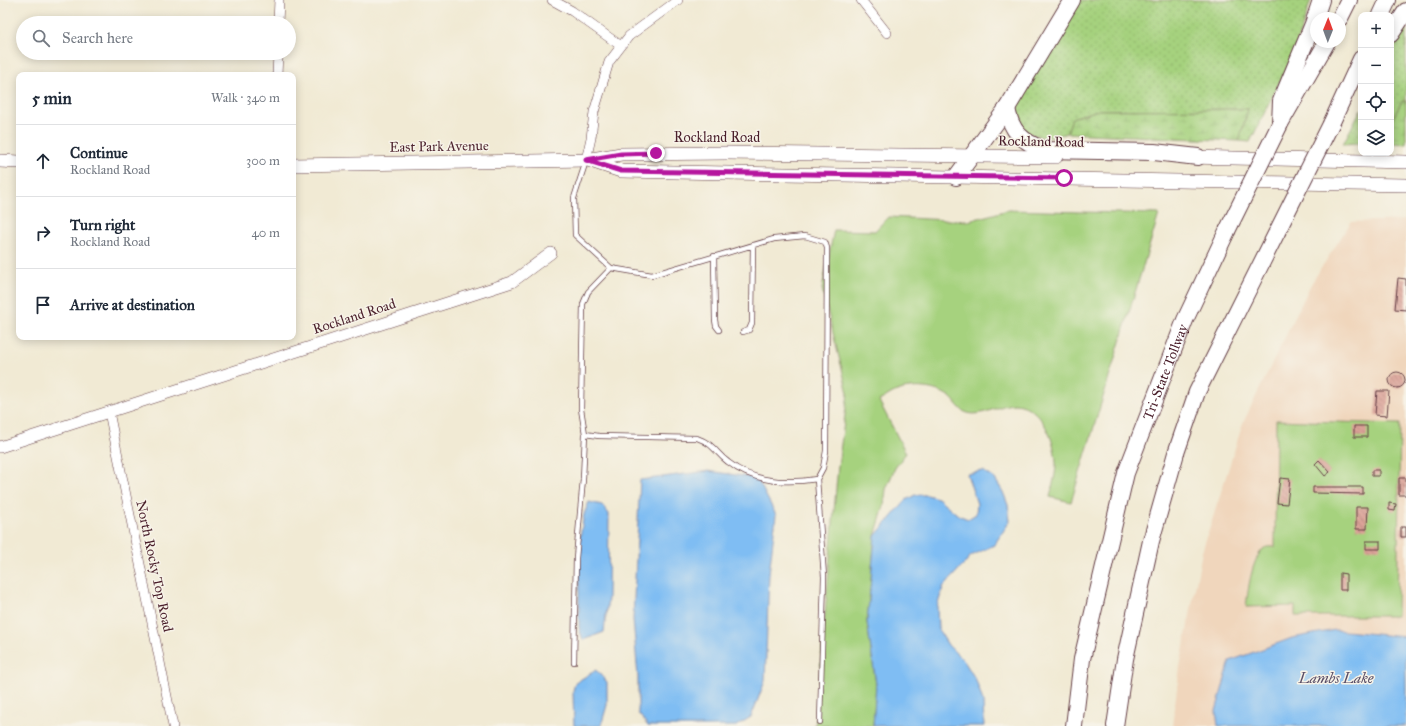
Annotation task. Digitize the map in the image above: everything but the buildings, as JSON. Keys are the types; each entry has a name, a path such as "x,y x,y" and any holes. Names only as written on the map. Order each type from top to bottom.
{"highway":[{"path":"956,177 1007,108 1072,0"},
{"path":"1280,124 1281,101 1313,24 1321,0"},
{"path":"1343,12 1350,0"},
{"path":"1382,12 1388,0"},
{"path":"1394,29 1406,11"},
{"name":"Tri-State Tollway","path":"1074,726 1082,659 1126,473 1182,327 1227,231 1280,124 1324,48"},
{"path":"1115,726 1125,659 1151,541 1176,453 1197,392 1340,106 1358,66"},
{"path":"1340,106 1358,81"},
{"path":"1007,108 1010,122 1015,130 1028,143 1044,150 1154,152 1198,157"}],"main road":[{"name":"Rockland Road","path":"586,160 621,154 642,153 1198,157 1406,162"},
{"name":"East Park Avenue","path":"296,165 586,160"},
{"path":"586,160 621,171 1406,185"},
{"path":"0,161 16,162"}],"street":[{"path":"278,16 279,0"},
{"path":"552,0 572,11 620,46"},
{"path":"586,160 591,138 594,112 609,62 629,36 678,0"},
{"path":"861,0 887,33"},
{"path":"278,60 278,72"},
{"name":"Rockland Road","path":"0,447 512,282 551,253"},
{"name":"North Rocky Top Road","path":"109,412 174,726"}],"lane":[{"path":"586,160 574,198 575,235 611,268 652,275 774,239 805,236 825,242 827,248 826,451 823,468 817,478 824,577 820,722"},
{"path":"742,332 749,330 752,323 753,245"},
{"path":"714,256 715,320 716,326 719,330"},
{"path":"574,662 576,558 583,479 584,434 581,409 583,304 588,292 611,268"},
{"path":"584,434 599,436 697,438 708,442 727,462 744,473 765,480 794,482 817,478"}],"shaded area":[{"path":"1406,220 1406,637 1335,630 1292,638 1270,648 1216,711 1218,726 1172,726 1180,667 1202,552 1243,423 1311,284 1351,222"}],"green space":[{"path":"1075,0 1311,0 1293,55 1250,142 1239,141 1248,109 1099,110 1072,118 1067,133 1060,135 1041,137 1024,131 1019,119 1017,91"},
{"path":"1406,26 1406,101 1402,101 1394,116 1394,48"},
{"path":"1402,101 1406,101 1406,144 1394,143 1394,116"},
{"path":"1248,109 1239,141 1067,133 1072,118 1099,110"},
{"path":"1358,115 1358,143 1343,144"},
{"path":"1008,210 1159,214 1071,502 1050,497 1056,467 1056,458 1051,437 1040,418 1025,406 1015,404 1003,406 983,413 971,414 963,411 950,397 938,391 924,388 903,389 892,393 879,401 906,453 895,468 886,489 884,506 875,536 867,622 876,684 873,726 815,726 838,466 848,393 822,289 834,230 875,231 888,217 968,221"},
{"path":"1276,420 1400,424 1397,616 1295,616 1295,606 1246,607 1251,576 1259,554 1264,548 1275,547"}],"water":[{"path":"708,471 757,478 776,515 769,574 765,681 751,717 736,726 648,726 638,713 638,677 633,619 640,480"},
{"path":"983,471 995,479 1003,492 1008,505 1010,521 994,545 971,556 943,587 937,607 938,629 948,645 964,661 976,680 983,701 984,726 873,726 876,684 867,622 875,536 906,500 915,495 927,495 938,498 958,515 968,519 976,514 977,504 967,474"},
{"path":"589,502 602,505 609,514 608,598 604,632 583,640 579,628 579,544 584,514"},
{"name":"Lambs Lake","path":"1335,630 1406,637 1406,726 1218,726 1216,711 1230,661 1292,638"},
{"path":"596,670 607,682 607,705 601,726 574,726 573,691 575,683"}],"route":[{"path":"656,153 621,154 586,160 621,171 1064,178"}]}
